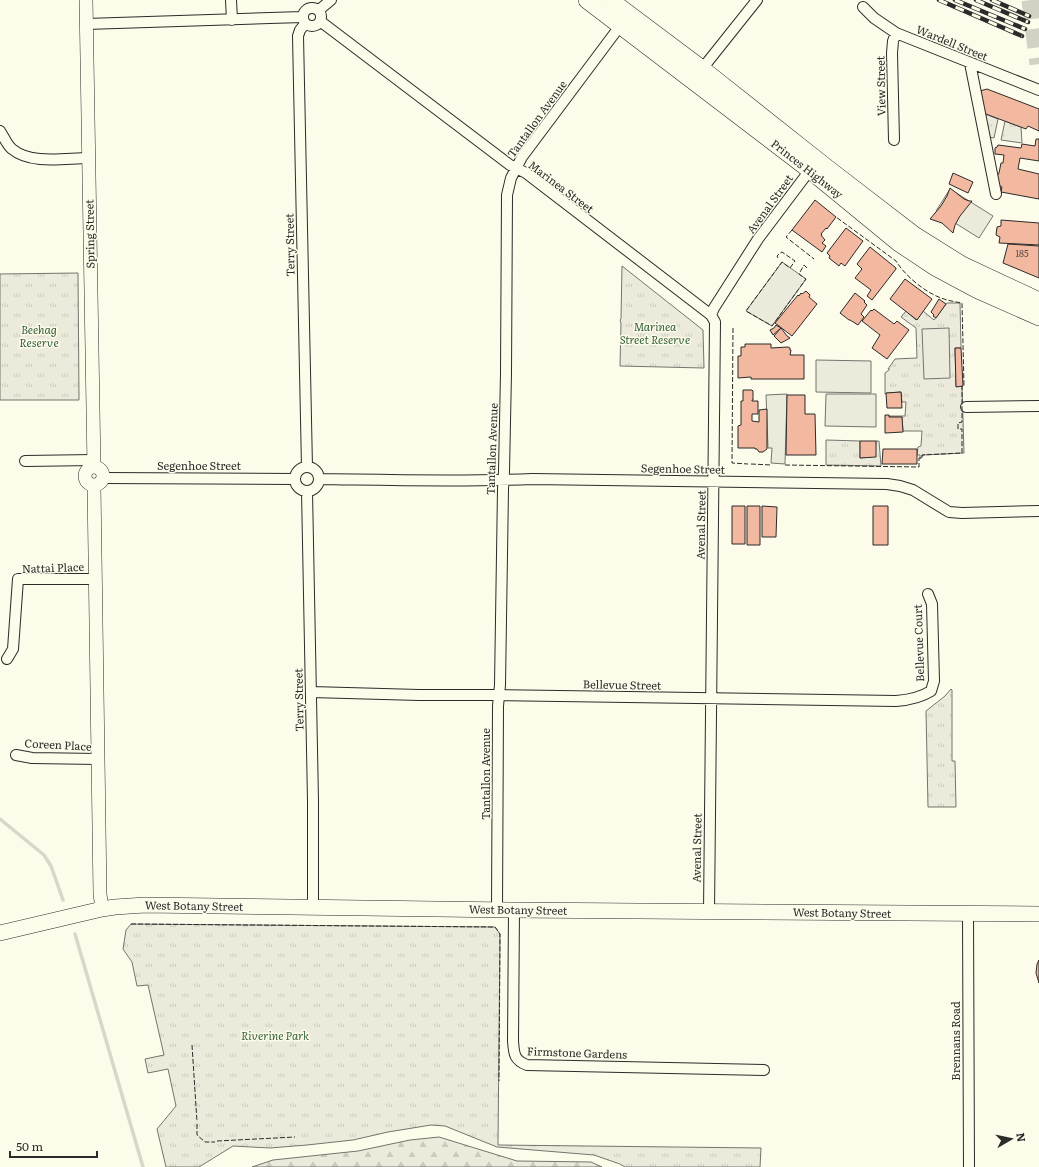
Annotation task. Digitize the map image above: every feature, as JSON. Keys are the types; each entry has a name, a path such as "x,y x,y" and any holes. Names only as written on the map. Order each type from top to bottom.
{"highway":[{"name":"Princes Highway","path":"587,0 810,170 899,243 935,266 978,290 1039,317"},
{"name":"Princes Highway","path":"610,0 702,69 914,235 962,265 1039,301"}],"main road":[{"name":"West Botany Street","path":"0,933 102,909 145,905 498,910 1039,914"}],"street":[{"name":"Spring Street","path":"86,0 94,464"},
{"path":"231,0 232,20"},
{"path":"319,10 331,0"},
{"path":"702,69 757,0"},
{"name":"Wardell Street","path":"863,7 874,18 896,33 1039,90"},
{"path":"310,8 316,8 322,15 322,18 318,24 308,26 304,21 305,12 310,8"},
{"path":"86,24 232,20 304,21"},
{"name":"Terry Street","path":"304,21 298,36 307,467"},
{"name":"Marinea Street","path":"320,21 510,165 526,173 711,315"},
{"name":"Tantallon Avenue","path":"498,910 499,695 507,310 507,195 511,178 522,157 620,26"},
{"name":"View Street","path":"894,140 892,53 893,41 896,33"},
{"path":"970,63 996,194"},
{"path":"0,131 11,149 23,156 36,159 88,158"},
{"name":"Avenal Street","path":"709,912 715,322 711,315 758,239 810,170"},
{"path":"966,407 1039,406"},
{"path":"25,461 94,464"},
{"path":"94,464 86,472 85,478 88,484 98,482 96,579 100,894 102,909"},
{"path":"307,467 316,470 319,479 317,486 308,492 297,486 295,479 299,470 307,467"},
{"name":"Segenhoe Street","path":"98,482 295,479"},
{"name":"Segenhoe Street","path":"319,479 415,481 532,479 887,484 913,490 949,512 1039,511"},
{"name":"Terry Street","path":"308,492 313,801 313,908"},
{"name":"Nattai Place","path":"8,659 13,649 18,579 96,579"},
{"name":"Bellevue Court","path":"928,594 932,604 934,681 931,691"},
{"name":"Bellevue Street","path":"311,692 419,695 896,701 923,696 931,691"},
{"name":"Coreen Place","path":"16,755 32,758 98,759"},
{"name":"Firmstone Gardens","path":"514,910 513,1041 516,1059 521,1063 527,1065 764,1070"},
{"name":"Brennans Road","path":"968,914 969,1167"}],"green space":[{"path":"983,113 998,119 994,138 988,137"},
{"path":"1005,121 1021,127 1022,143 1001,140"},
{"path":"950,189 993,216 979,238 936,211"},
{"name":"Marinea Street Reserve","path":"622,266 703,330 704,368 620,366"},
{"name":"Beehag Reserve","path":"78,273 79,400 0,400 0,274"},
{"path":"947,303 960,303 961,348 955,349 956,386 962,386 964,453 922,455 922,458 920,458 920,455 917,455 918,447 921,446 922,431 903,431 902,417 889,417 905,416 906,402 902,402 901,392 885,394 885,373 889,370 889,368 888,369 895,359 917,358 916,328 901,317 906,311 916,320 923,311 934,320"},
{"path":"949,328 950,378 924,379 922,329"},
{"path":"816,360 871,361 871,393 816,392"},
{"path":"826,394 876,394 876,427 825,426"},
{"path":"826,440 860,441 860,458 875,456 876,441 879,441 881,466 826,465"},
{"path":"951,689 952,761 955,761 956,807 928,807 926,711 945,696"},
{"name":"Riverine Park","path":"131,924 495,927 500,934 498,1145 761,1148 760,1167 625,1167 594,1155 497,1147 445,1126 431,1125 388,1132 353,1140 307,1145 270,1148 233,1146 199,1167 166,1167 157,1129 176,1106 168,1069 148,1073 145,1059 164,1055 148,985 137,986 132,962 123,949 126,930"},
{"path":"439,1137 517,1161 591,1162 602,1167 252,1167 273,1160 358,1151 410,1140"}],"shaded area":[{"path":"782,262 806,279 772,326 746,311"},
{"path":"787,394 785,464 771,463 772,448 768,448 766,395"}],"building":[{"path":"987,89 1039,109 1039,131 1028,126 1026,129 983,113 980,91"},
{"path":"1036,139 1039,139 1039,161 1020,158 1018,169 1039,174 1039,199 1001,192 1002,187 997,184 997,176 1001,163 1003,163 1004,155 995,154 995,148 998,145 1021,148 1022,144 1035,146"},
{"path":"953,173 973,182 968,193 949,184"},
{"path":"950,188 964,199 972,201 960,216 953,233 942,223 930,219 941,206"},
{"path":"815,200 836,217 821,234 825,240 822,243 826,246 822,252 792,230"},
{"path":"1001,220 1039,223 1039,245 999,243 1000,237 996,235 997,227 1001,226"},
{"path":"846,228 863,241 845,266 841,263 839,266 829,258 830,256 827,253"},
{"path":"1008,244 1039,246 1039,278 1003,263"},
{"path":"870,247 896,268 872,300 867,296 871,290 855,278 862,269 857,264"},
{"path":"905,279 932,299 917,320 890,299"},
{"path":"806,291 810,295 809,297 817,304 792,336 775,323 798,295 799,296 801,293 802,294"},
{"path":"855,293 865,301 864,302 867,305 861,314 864,317 858,325 840,313"},
{"path":"939,299 946,304 936,318 931,312"},
{"path":"874,309 894,324 897,321 909,330 887,359 872,348 880,335 862,321 871,310 872,311"},
{"path":"776,325 781,328 773,335 770,330"},
{"path":"781,328 790,338 781,343 774,336"},
{"path":"745,344 771,344 771,348 788,347 791,350 790,355 804,355 804,379 738,378 738,356 741,356 741,347 745,347"},
{"path":"955,348 961,348 963,386 956,387"},
{"path":"743,390 752,390 752,401 758,401 758,414 752,414 752,421 759,422 759,410 767,409 767,449 763,452 759,452 755,448 738,448 738,426 741,425 741,401 743,401"},
{"path":"901,392 902,408 887,408 886,393"},
{"path":"787,395 805,395 805,414 815,414 816,455 786,455"},
{"path":"885,415 889,415 889,417 902,417 903,432 885,433"},
{"path":"860,441 876,441 876,457 860,458"},
{"path":"883,449 917,449 917,464 882,464"},
{"path":"732,506 745,506 745,544 732,544"},
{"path":"747,506 760,506 760,545 747,545"},
{"path":"762,506 777,507 776,537 762,537"},
{"path":"873,506 888,506 888,545 873,545"},
{"path":"1039,960 1039,983 1036,973"}],"waterway":[{"path":"0,819 44,855 51,866 63,900"},
{"path":"75,934 143,1167"}],"tunnel":[{"path":"1031,0 1039,64"}],"railway":[{"path":"939,0 1022,36"},
{"path":"955,0 1025,29"},
{"path":"976,0 1028,22"},
{"path":"992,0 1029,16"}],"fence":[{"path":"785,465 919,467 919,458 922,458 922,455 962,453 962,429 958,429 958,423 962,422 962,386 964,386 962,303 937,297 924,289 905,273 896,261 836,217"},
{"path":"792,230 786,237 814,259"},
{"path":"778,258 777,256 782,252 795,261 790,268 782,262 746,311 772,326 806,279 799,274 804,265 807,268"},
{"path":"733,328 732,463 748,464"},
{"path":"751,464 771,465"},
{"path":"131,924 495,927 500,934 499,1081"},
{"path":"192,1045 197,1122"},
{"path":"197,1124 197,1135 205,1142 215,1142"},
{"path":"217,1141 295,1137"}]}
